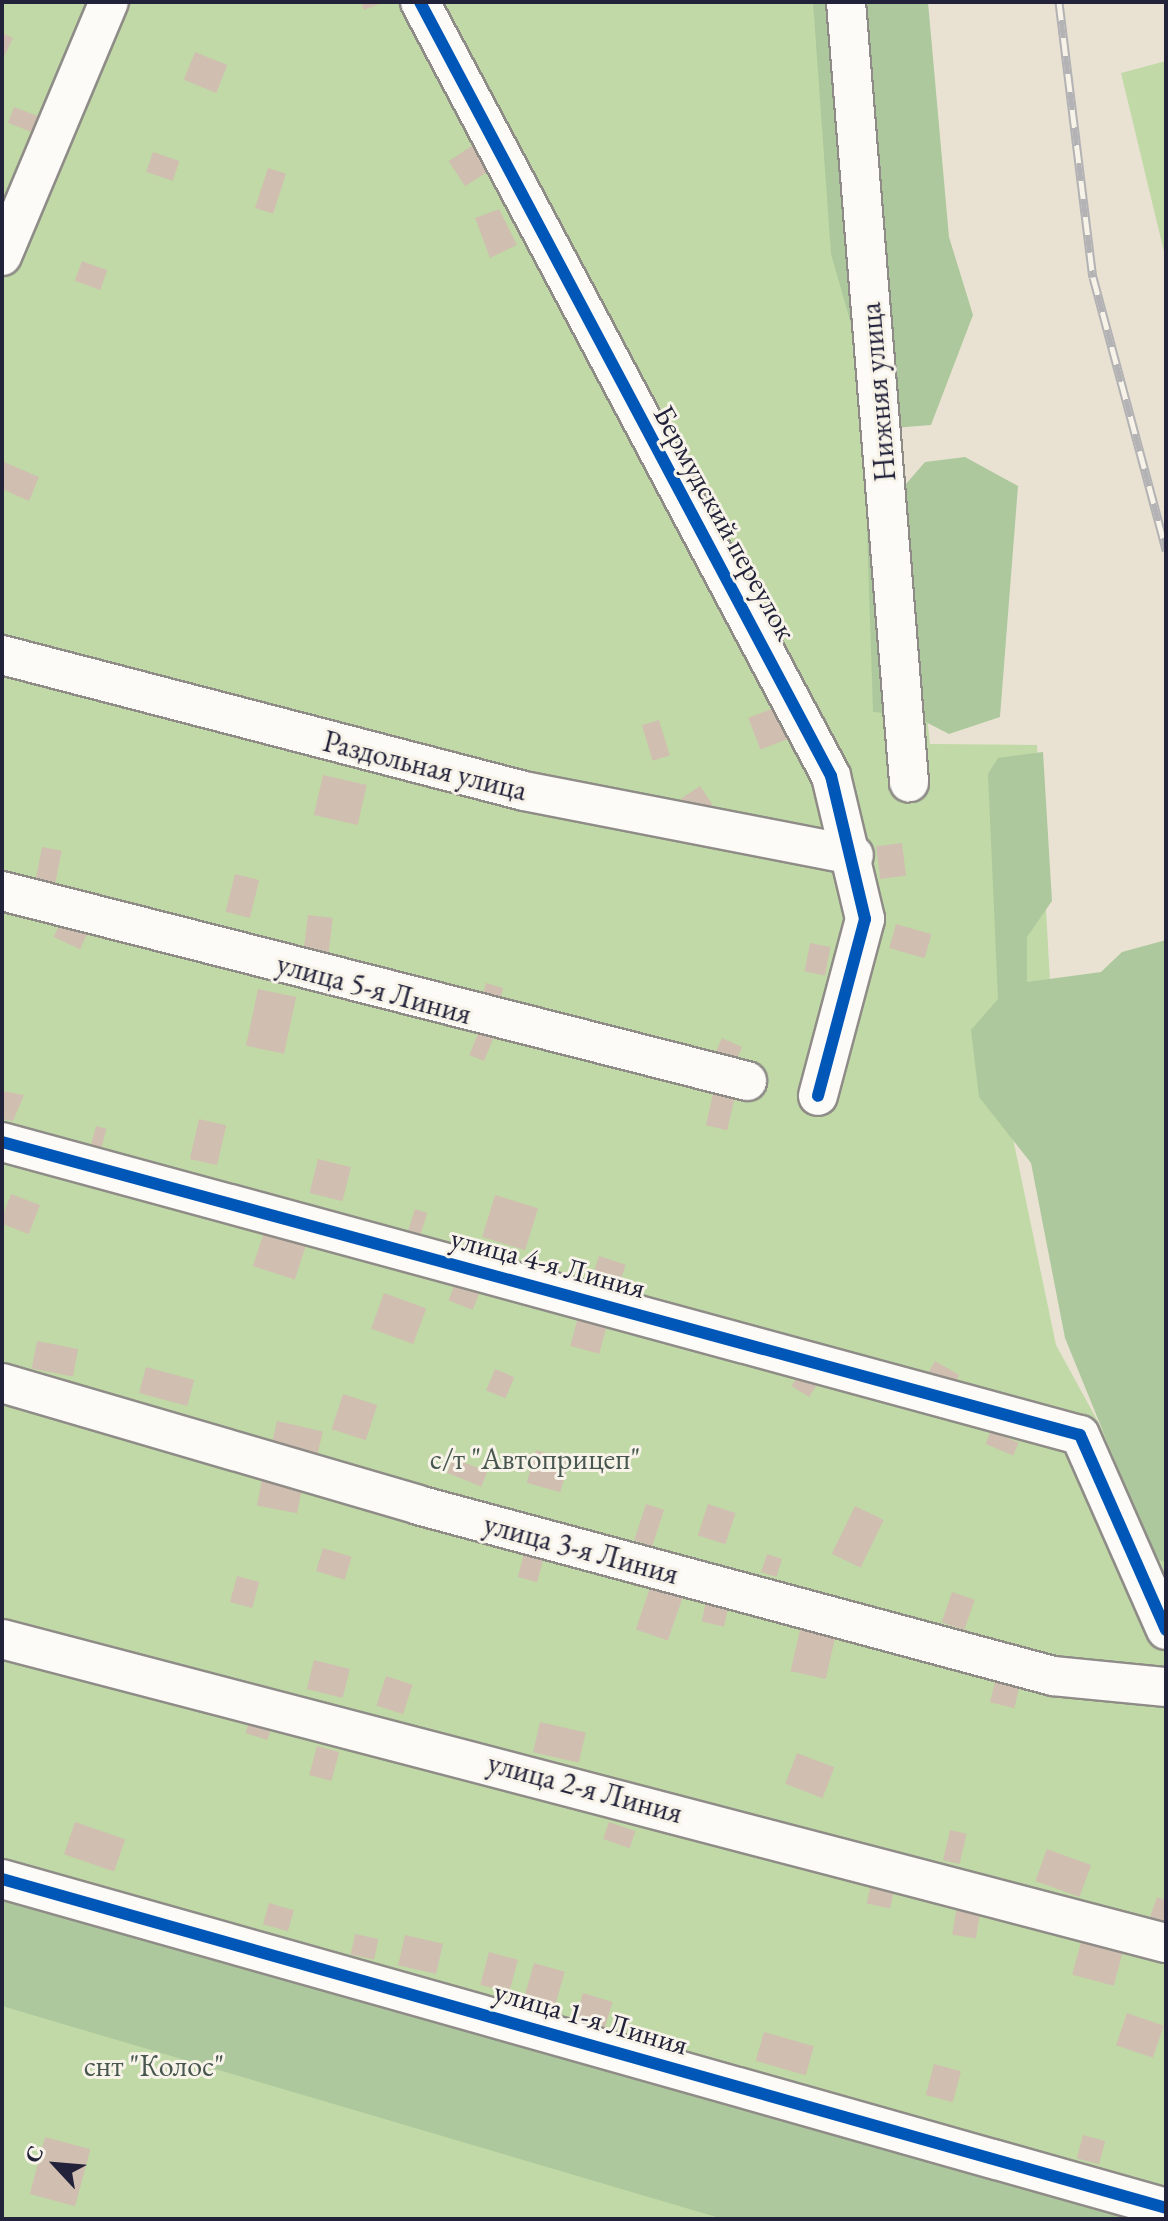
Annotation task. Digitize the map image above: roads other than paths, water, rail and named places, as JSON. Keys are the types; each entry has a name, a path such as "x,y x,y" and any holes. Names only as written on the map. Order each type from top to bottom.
{"street":[{"path":"2,256 109,2"},
{"name":"Бермудский переулок","path":"420,2 831,776 854,855 865,919 818,1096"},
{"name":"Нижняя улица","path":"846,2 909,782"},
{"name":"Раздольная улица","path":"2,655 524,791 854,855"},
{"name":"улица 5-я Линия","path":"2,891 747,1081"},
{"name":"улица 4-я Линия","path":"2,1142 1080,1435 1166,1630"},
{"name":"улица 3-я Линия","path":"2,1383 418,1505 1053,1676 1166,1687"},
{"name":"улица 2-я Линия","path":"2,1639 1166,1943"},
{"name":"улица 1-я Линия","path":"2,1879 1166,2208"}],"railway":[{"path":"1059,2 1093,277 1166,550"}],"park label":[{"name":"с/т \"Автоприцеп\"","path":"535,1459"},
{"name":"снт \"Колос\"","path":"154,2066"}]}
